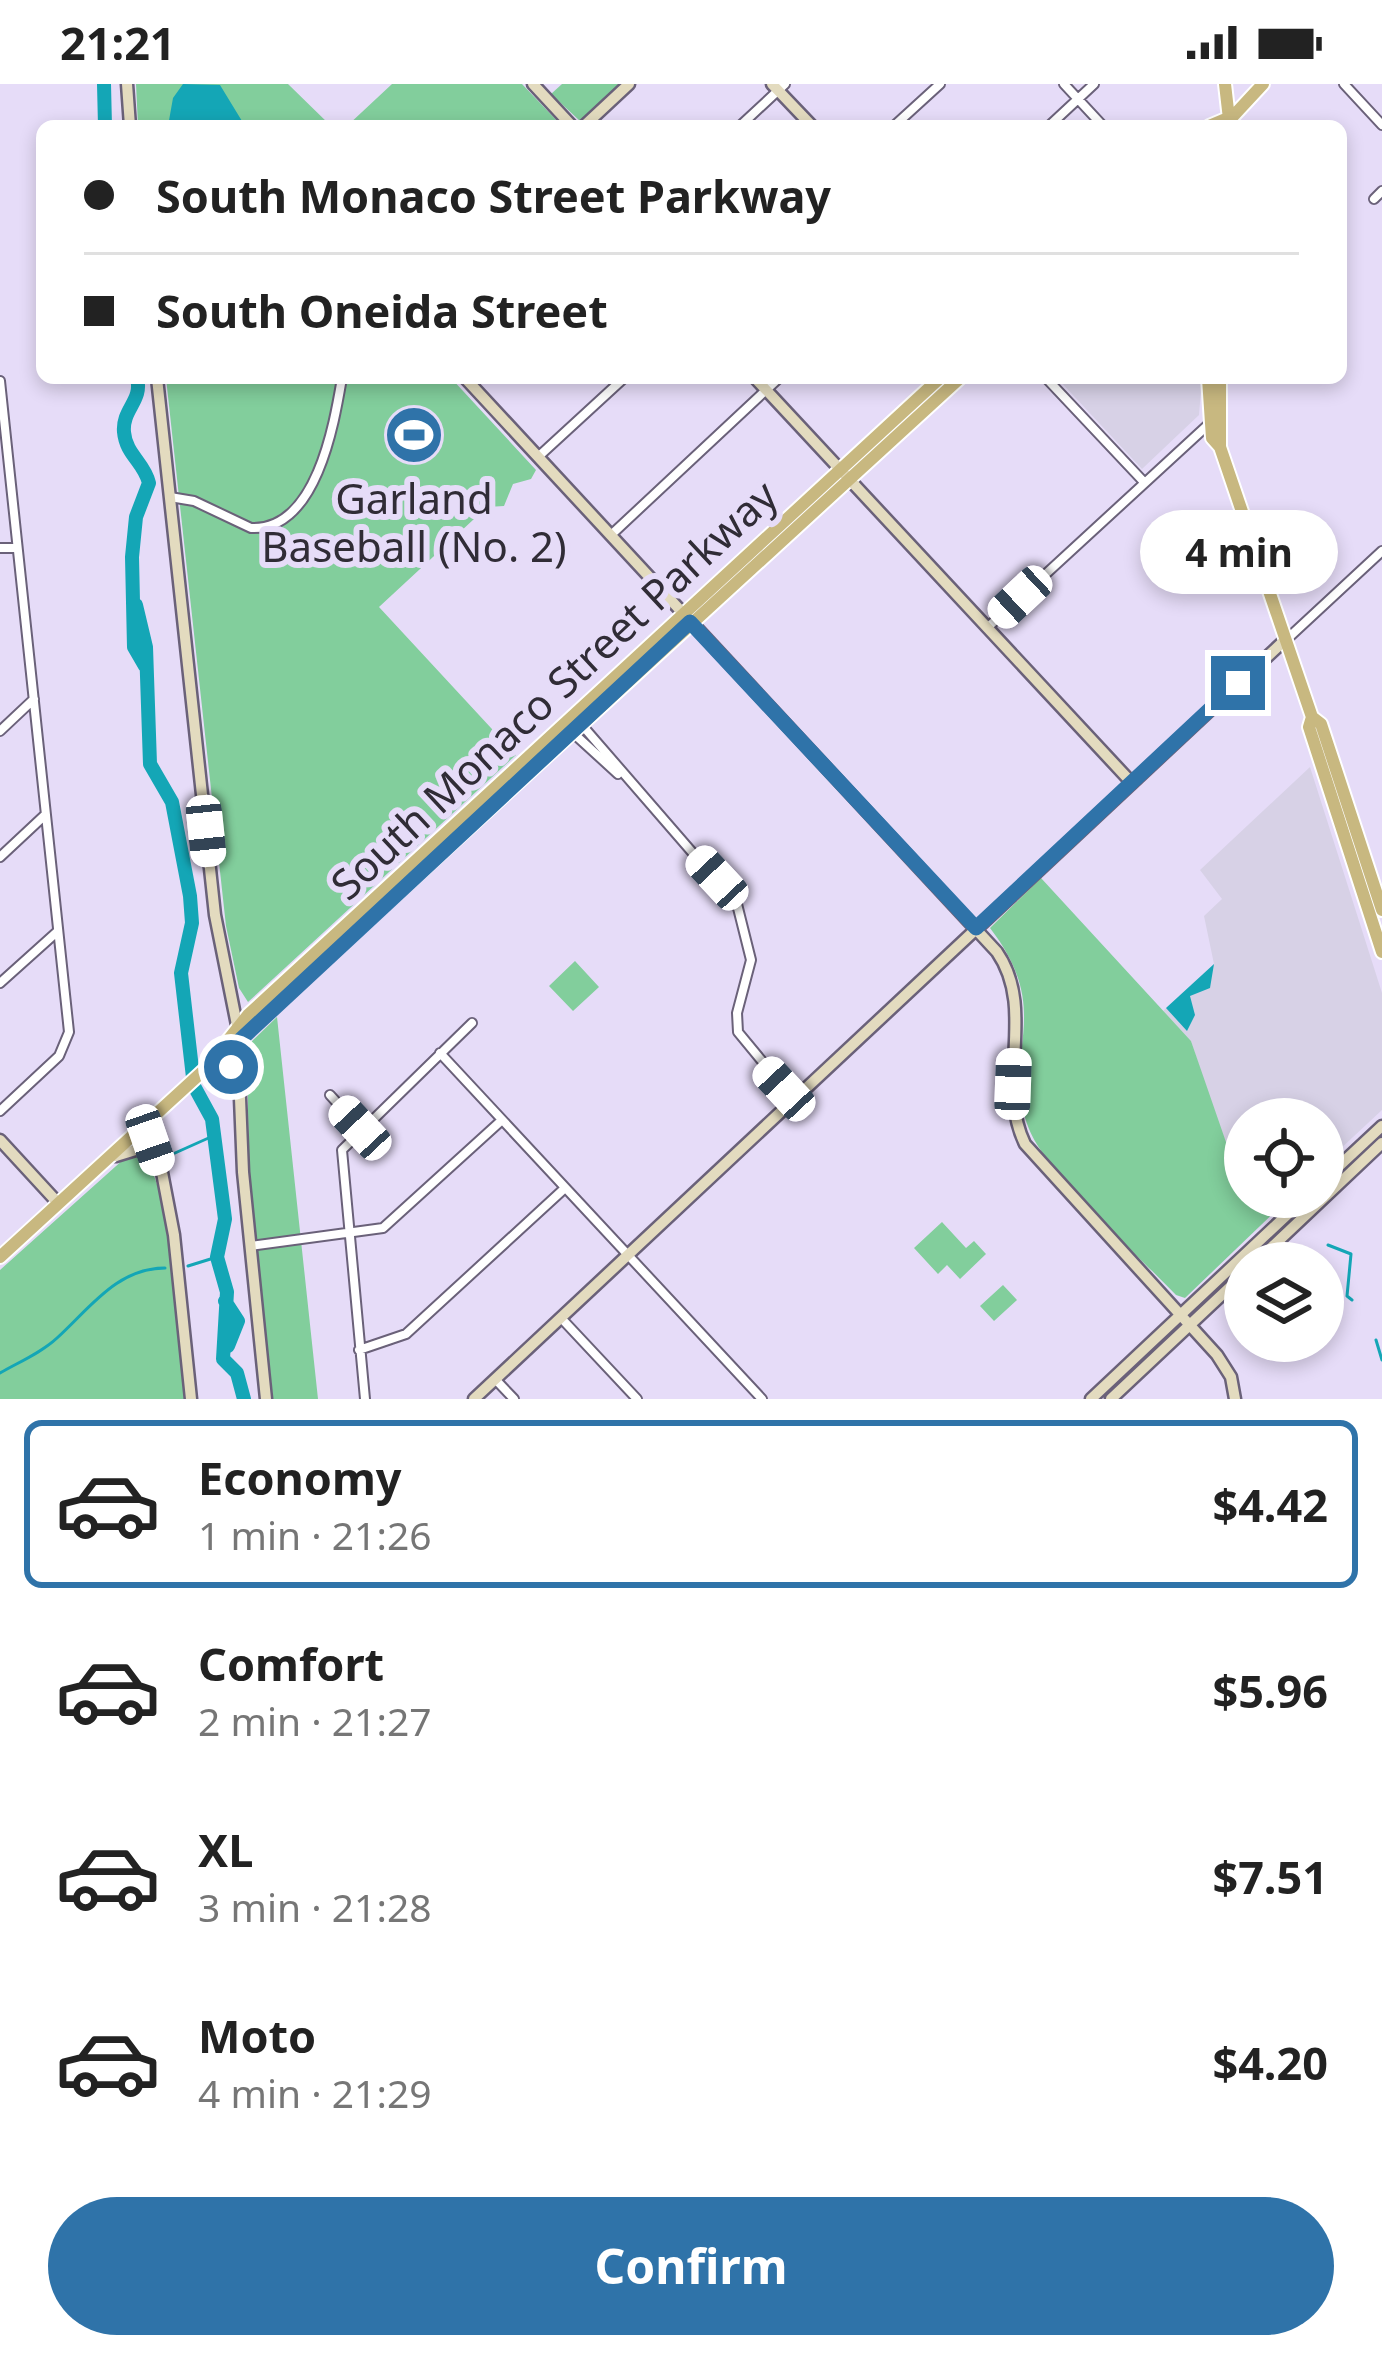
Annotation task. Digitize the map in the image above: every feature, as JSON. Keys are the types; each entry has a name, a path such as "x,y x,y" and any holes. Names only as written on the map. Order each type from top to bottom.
{"main road":[{"path":"1225,84 1227,120"},
{"path":"1230,120 1263,84"},
{"name":"South Monaco Street Parkway","path":"845,476 934,384"},
{"name":"South Monaco Street Parkway","path":"217,1060 237,1025 686,617 953,384"},
{"path":"1208,384 1210,423 1312,717 1324,731 1382,910"},
{"path":"1220,384 1220,447"},
{"path":"1312,717 1309,727 1382,952"},
{"name":"South Monaco Street Parkway","path":"0,1257 196,1073 238,1042 572,722"}],"street":[{"path":"128,84 130,120"},
{"path":"532,84 566,120"},
{"path":"590,120 629,84"},
{"path":"901,120 940,84"},
{"path":"1064,84 1097,120"},
{"path":"1055,120 1094,84"},
{"path":"1344,84 1382,125"},
{"path":"746,120 778,86 807,120"},
{"path":"1374,199 1382,191"},
{"path":"0,381 3,458 35,698 69,1041 0,1112"},
{"path":"158,384 215,915 237,1025 250,1246 266,1399"},
{"path":"170,497 194,501 255,528 282,518 300,500 322,458 340,384"},
{"path":"472,384 1001,958 1014,988 1014,1103 1025,1144 1226,1367 1234,1399"},
{"path":"538,457 617,384"},
{"path":"760,384 1131,782"},
{"path":"611,535 772,384"},
{"path":"1052,384 1143,481"},
{"path":"987,628 1210,423"},
{"path":"0,548 17,548"},
{"path":"474,1399 1382,551"},
{"path":"0,731 35,698"},
{"path":"572,722 737,904 752,957 737,1015 739,1035 795,1101"},
{"path":"0,856 46,814"},
{"path":"0,983 59,930"},
{"path":"365,1399 342,1155 360,1128 472,1023"},
{"path":"440,1053 762,1399"},
{"path":"217,1060 231,1067 241,1081"},
{"path":"330,1095 360,1128"},
{"path":"148,1118 177,1257 191,1399"},
{"path":"250,1246 350,1237 394,1222 502,1120"},
{"path":"1344,1161 1382,1126"},
{"path":"0,1140 58,1203"},
{"path":"1277,1242 1382,1143"},
{"path":"97,1166 142,1148 164,1181"},
{"path":"359,1350 406,1334 565,1187"},
{"path":"1091,1399 1284,1218"},
{"path":"1111,1399 1224,1293"},
{"path":"562,1319 637,1399"},
{"path":"495,1379 514,1399"}],"shaded area":[{"path":"1063,384 1202,384 1199,415 1142,469"},
{"path":"1310,767 1382,993 1382,1110 1344,1145 1344,1098 1224,1098 1224,1143 1191,1041 1163,1011 1214,964 1204,916 1222,899 1200,870"}],"green space":[{"path":"136,84 288,84 325,120 138,120"},
{"path":"392,84 522,84 556,120 353,120"},
{"path":"562,84 620,84 581,120 551,94"},
{"path":"167,384 457,384 536,470 531,479 513,484 504,506 487,507 379,607 516,755 248,1002 239,988 226,926"},
{"path":"1041,878 1191,1041 1224,1136 1224,1218 1268,1218 1243,1242 1224,1242 1224,1261 1185,1298 1176,1295 1074,1191 1029,1129 1021,1102 1024,1010 1020,985 1010,958 990,928"},
{"path":"575,961 599,987 573,1011 549,986"},
{"path":"277,1017 318,1399 273,1399 249,1173 247,1046"},
{"path":"125,1158 145,1159 162,1203 185,1399 0,1399 0,1270"},
{"path":"942,1222 966,1248 974,1241 986,1254 960,1279 947,1265 938,1274 914,1248"},
{"path":"1003,1285 1017,1300 994,1321 980,1306"}],"water":[{"path":"183,84 220,85 241,120 169,120 173,98"},
{"path":"1214,964 1210,988 1190,996 1195,1015 1187,1031 1166,1008"}],"waterway":[{"path":"104,84 105,120"},
{"path":"138,384 124,432 149,483 136,517 132,557 134,647 145,666"},
{"path":"136,605 146,647 150,764 172,802 190,896 192,923 181,973 194,1086 212,1119 225,1219 217,1257 227,1292 223,1359 237,1373 244,1399"},
{"path":"175,1153 213,1136"},
{"path":"1344,1251 1351,1254 1347,1296 1352,1300"},
{"path":"188,1266 217,1257"},
{"path":"0,1373 51,1343 118,1282 165,1268"},
{"path":"225,1301 238,1321 228,1346"},
{"path":"1376,1340 1382,1360"}],"place":[{"name":"Garland Baseball (No. 2)","path":"414,435"}],"route":[{"path":"231,1067 241,1081 238,1042 690,622 976,928 1238,683"}]}
